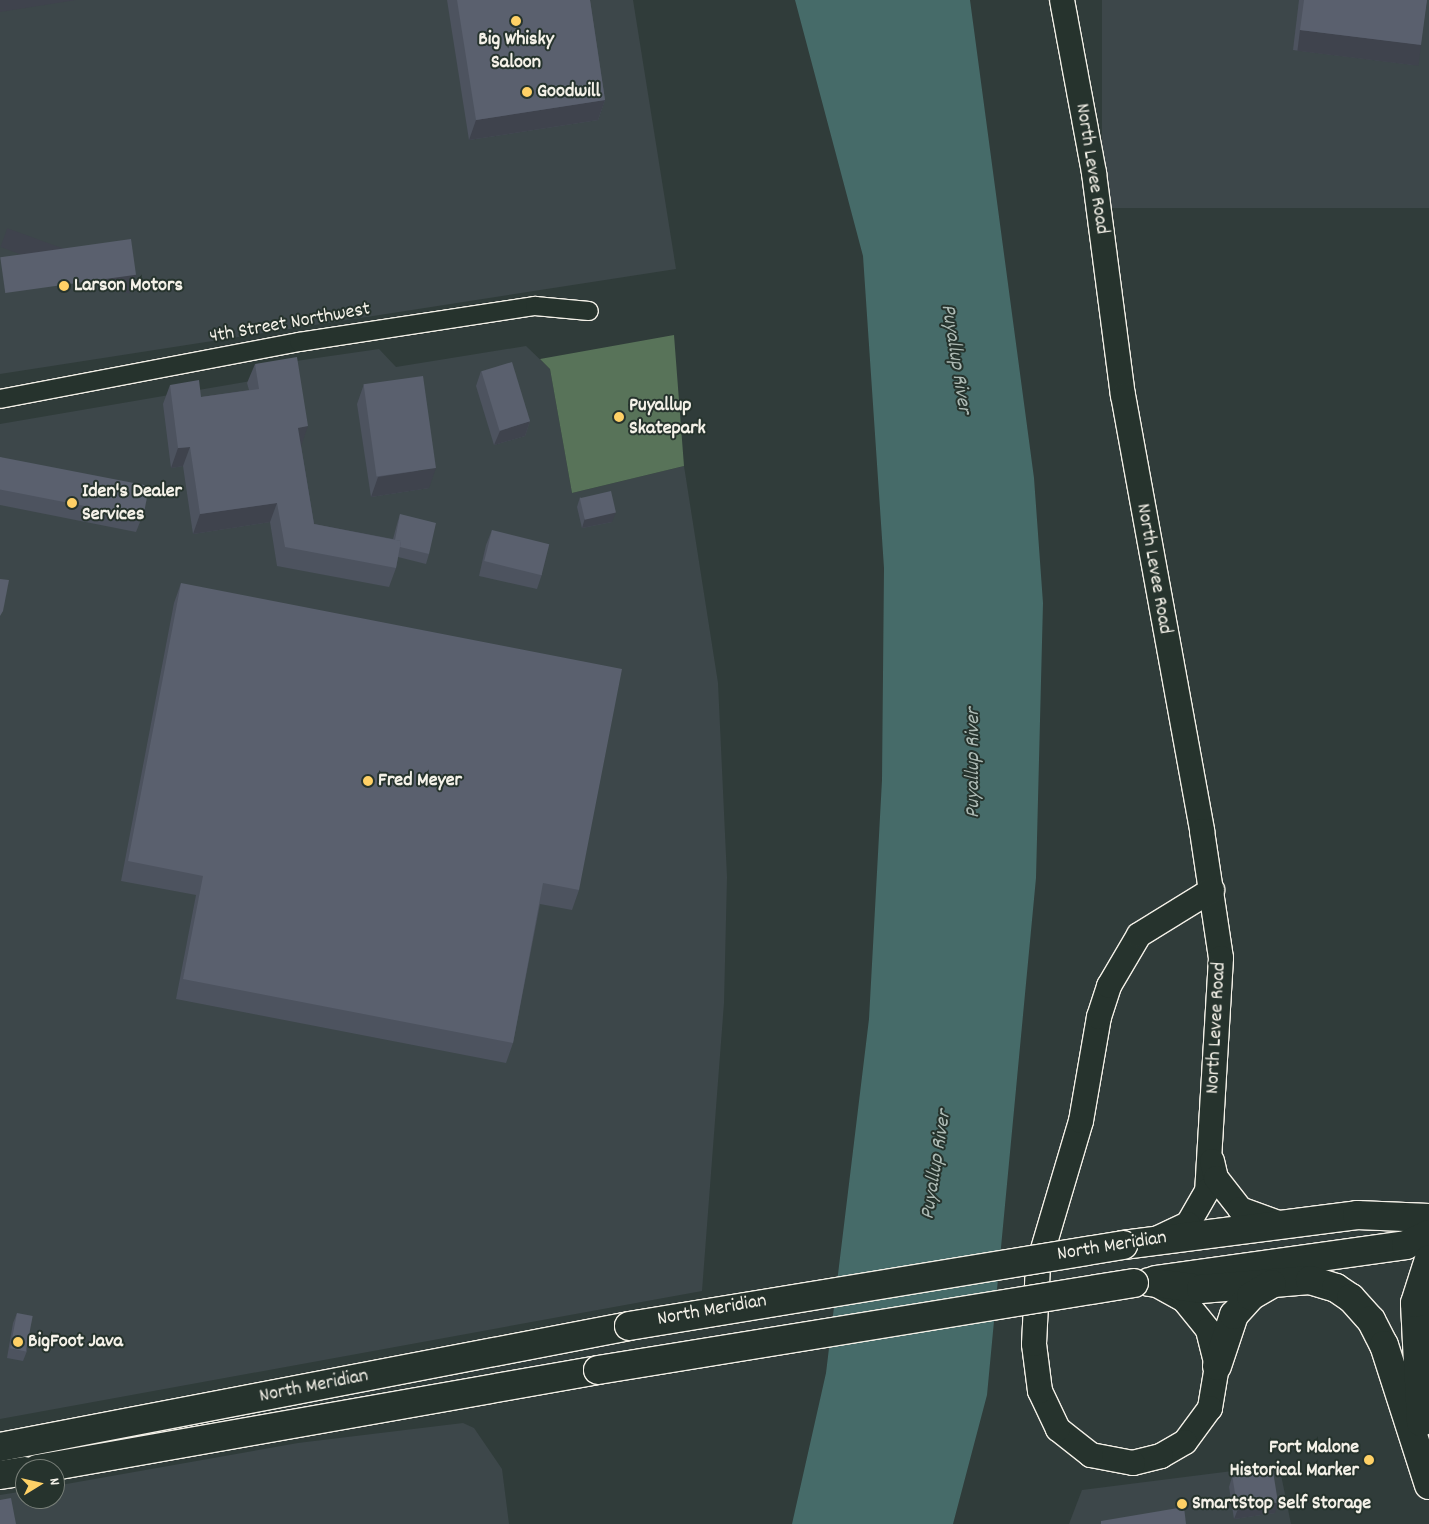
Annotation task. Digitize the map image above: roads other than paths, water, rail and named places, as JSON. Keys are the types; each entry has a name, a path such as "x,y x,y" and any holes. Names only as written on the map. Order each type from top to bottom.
{"main road":[{"name":"North Meridian","path":"0,1447 629,1326 1136,1243 1357,1215 1429,1218"},
{"name":"North Meridian","path":"65,1464 598,1370 1141,1282 1406,1245 1429,1234"},
{"path":"1429,1258 1416,1303 1415,1347 1429,1467"},
{"path":"1141,1282 1201,1289 1310,1280 1336,1288 1370,1320 1389,1360 1429,1485"},
{"path":"1218,1366 1237,1310 1274,1283"},
{"path":"0,1475 15,1473"}],"street":[{"name":"North Levee Road","path":"1062,0 1094,173 1124,405 1212,890 1221,1005 1210,1139"},
{"name":"4th Street Northwest","path":"0,399 290,344 535,306 589,312"},
{"path":"1141,1282 1184,1300 1198,1316 1213,1344 1218,1366 1210,1408 1185,1442 1147,1460 1105,1460 1068,1440 1044,1405 1033,1308 1038,1266 1081,1121 1099,1017 1109,986 1139,935 1152,923 1212,890"},
{"path":"1210,1139 1216,1178 1228,1196 1255,1217 1281,1224"},
{"path":"1136,1243 1176,1232 1199,1211 1207,1191 1210,1139"}],"water":[{"name":"Puyallup River","path":"795,0 970,0 1034,478 1043,603 1036,878 987,1395 953,1524 792,1524 826,1373 869,1019 882,780 884,568 863,256"}],"place":[{"name":"Big Whisky Saloon","path":"516,21"},
{"name":"Goodwill","path":"527,92"},
{"name":"Larson Motors","path":"64,286"},
{"name":"Puyallup Skatepark","path":"619,417"},
{"name":"Iden's Dealer Services","path":"72,503"},
{"name":"Fred Meyer","path":"368,781"},
{"name":"BigFoot Java","path":"18,1342"},
{"name":"Fort Malone Historical Marker","path":"1369,1460"},
{"name":"SmartStop Self Storage","path":"1182,1504"}]}
